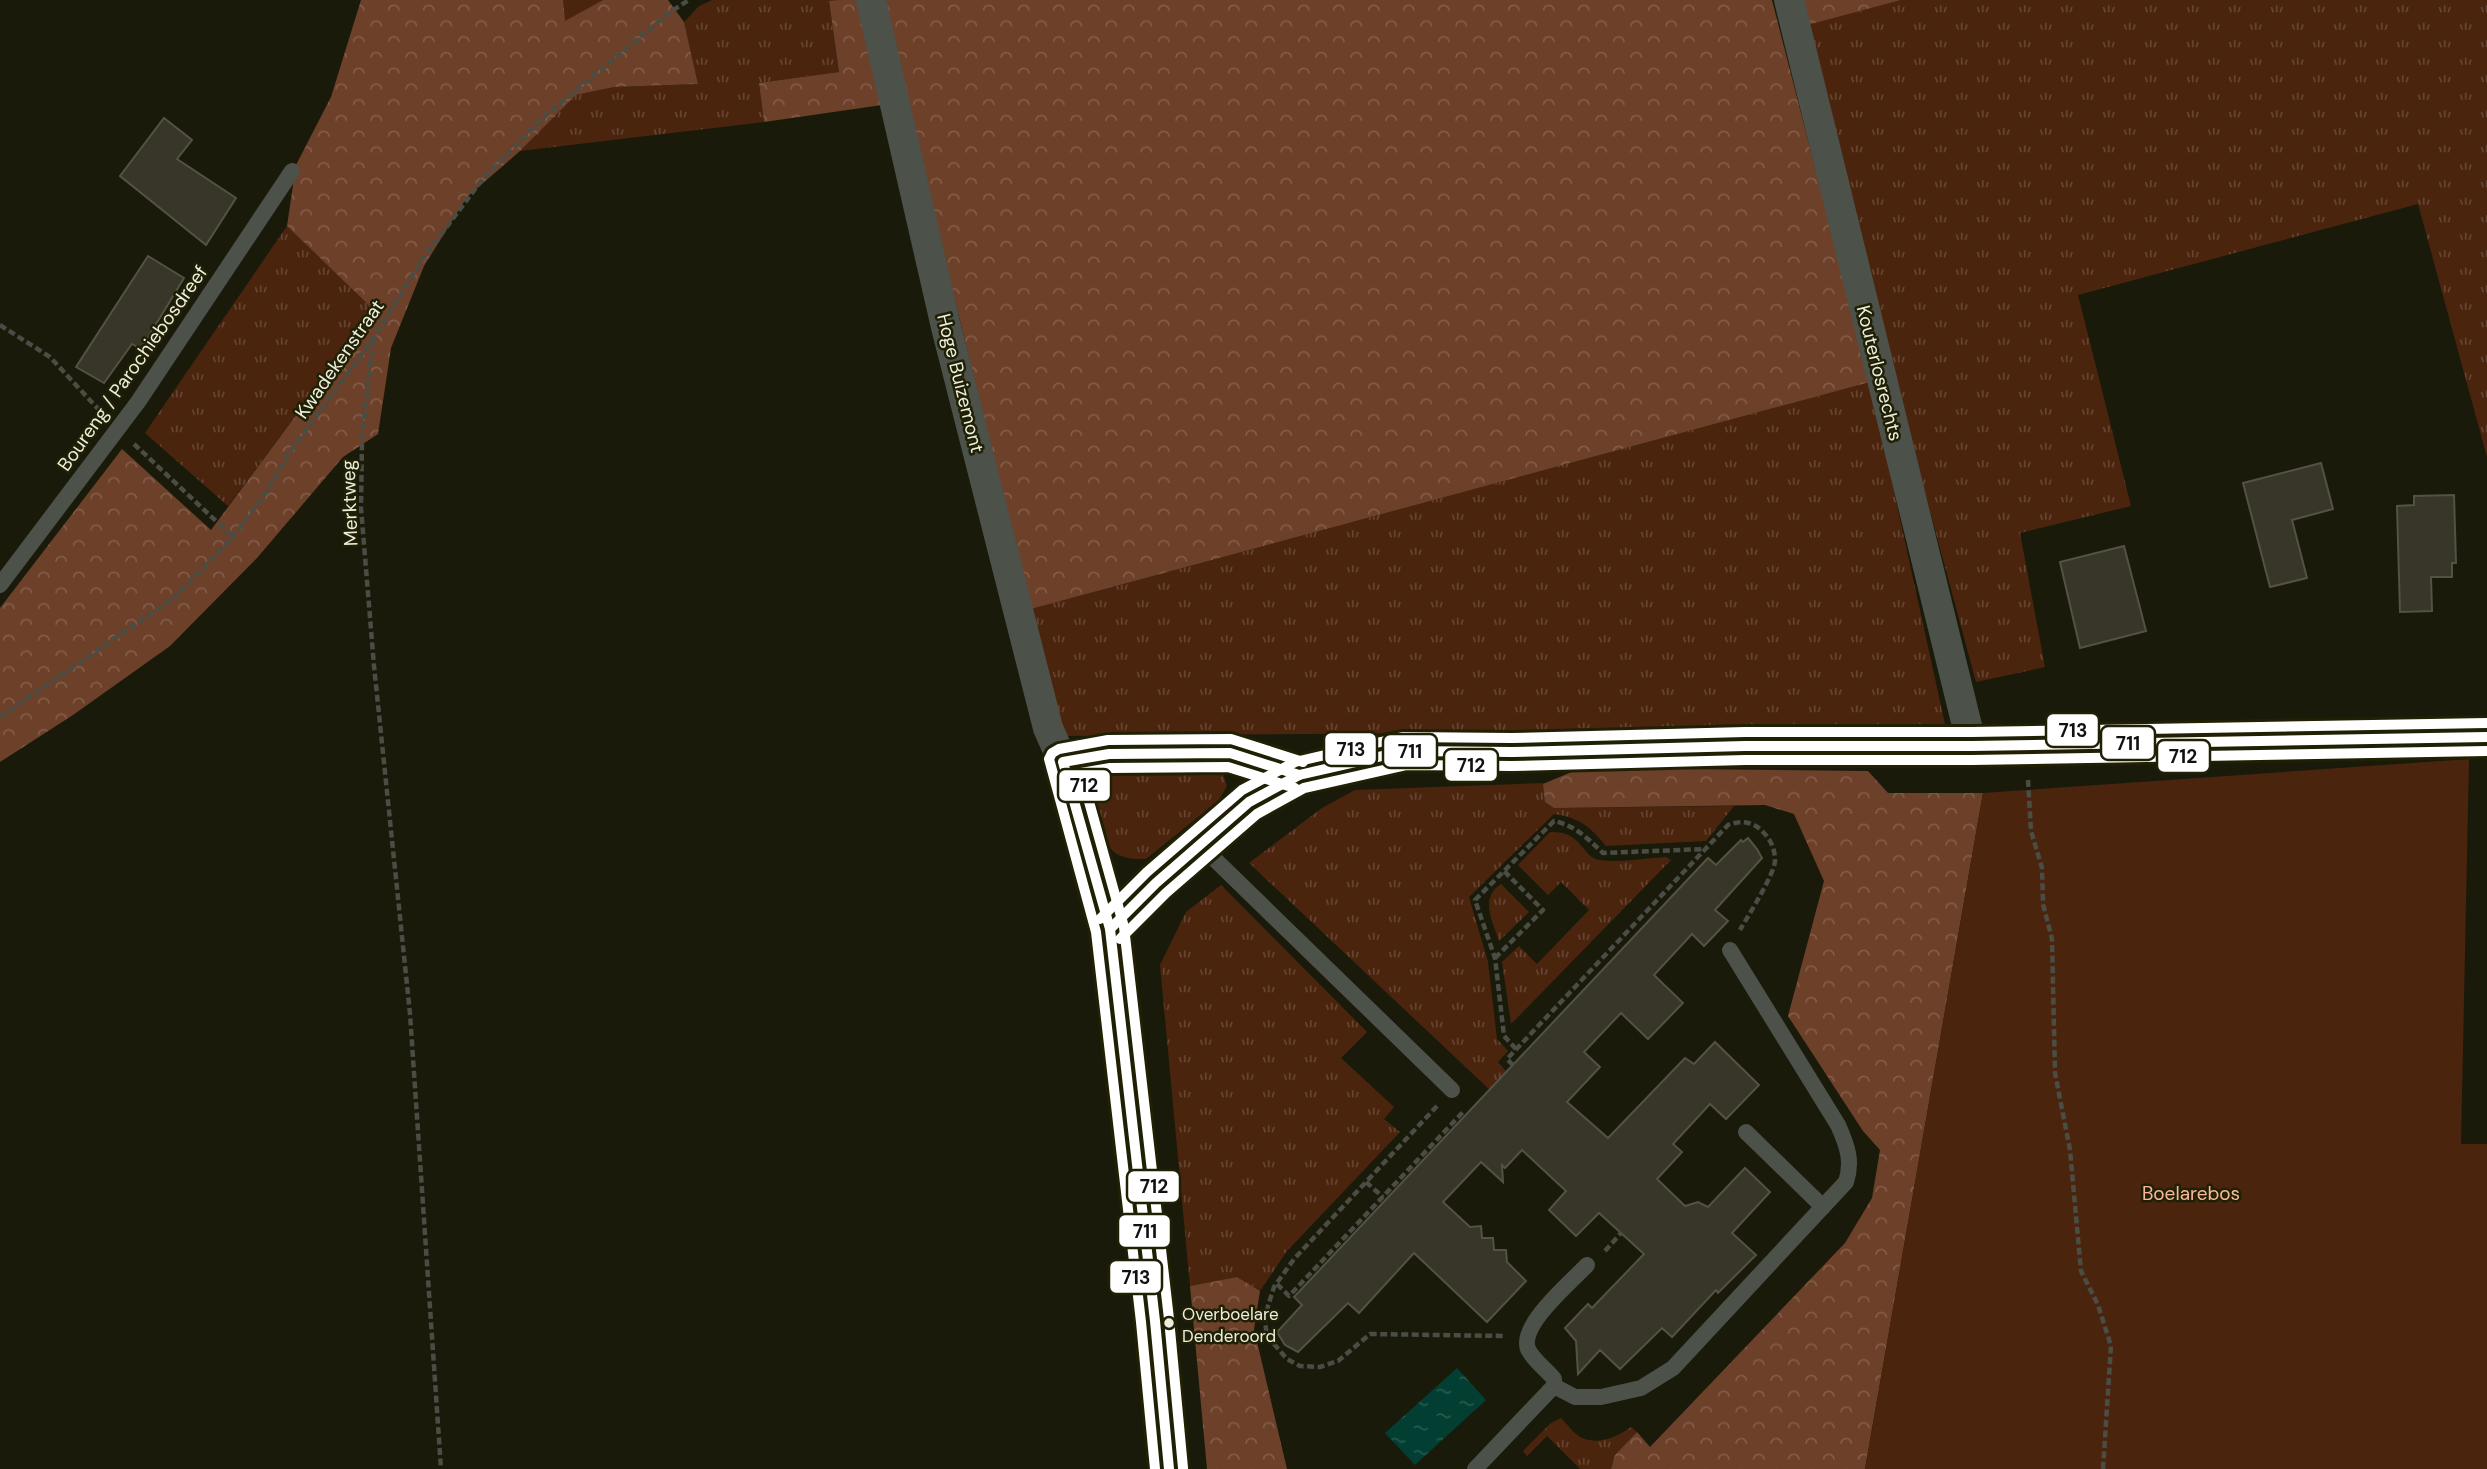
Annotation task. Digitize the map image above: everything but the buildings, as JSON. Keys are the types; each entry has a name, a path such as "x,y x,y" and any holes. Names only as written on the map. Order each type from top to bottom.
{"street":[{"name":"Hoge Buizemont","path":"871,0 953,354 1048,728 1063,762 1110,929 1155,1321 1169,1469"},
{"name":"Kouterlosrechts","path":"1788,0 1972,746"},
{"path":"1110,929 1199,844 1249,802 1299,775 1404,751 1512,752 1745,746 1972,746 2487,737"},
{"path":"1063,762 1109,754 1230,753 1299,775"}],"lane":[{"name":"Boureng / Parochiebosdreef","path":"0,585 118,429 292,172"},
{"path":"1199,844 1452,1090"},
{"path":"1554,1386 1575,1397 1601,1397 1642,1388 1673,1368 1846,1182 1851,1168 1847,1144 1838,1125 1730,950"},
{"path":"1746,1132 1823,1207"},
{"path":"1475,1469 1554,1386 1554,1378 1532,1356 1527,1346 1527,1337 1532,1324 1587,1265"}],"path":[{"name":"Kwadekenstraat","path":"0,717 175,597 233,537 268,490 289,453 373,339 422,260 481,181 544,117 670,12 689,0"},
{"path":"0,325 50,357 118,429"},
{"name":"Merktweg","path":"373,339 362,439 361,508 374,666 410,1014 441,1469"},
{"path":"150,459 233,537"},
{"path":"2024,744 2031,831 2042,867 2043,904 2052,939 2055,1073 2070,1150 2081,1271 2098,1305 2111,1346 2103,1469"},
{"path":"1516,1049 1504,1036 1494,958 1475,900 1554,821 1578,830 1603,853 1706,848"},
{"path":"1513,1065 1507,1059 1728,825 1748,822 1759,828 1773,845 1775,865 1730,950"},
{"path":"1494,958 1543,910 1504,871"},
{"path":"1452,1090 1294,1259 1276,1284 1265,1322 1268,1336 1287,1359 1300,1366 1321,1367 1338,1361 1370,1334 1527,1337"},
{"path":"1276,1284 1289,1296 1469,1106"},
{"path":"1366,1182 1382,1197"}],"green space":[{"path":"361,0 563,0 565,21 603,0 668,0 684,22 698,84 614,87 576,95 520,151 467,197 424,266 391,348 378,434 343,457 257,558 170,646 73,715 0,762 0,608 122,449 211,530 374,310 287,226 296,165 331,97"},
{"path":"563,0 603,0 564,22"},
{"path":"712,0 839,0 829,2 839,72 759,83 764,122 520,151 576,95 614,87 698,84 684,22 699,6"},
{"path":"861,0 882,105 764,122 759,83 839,72 829,1"},
{"path":"881,0 1772,0 1870,382 1031,609"},
{"path":"1797,0 1901,0 1804,26"},
{"path":"1901,0 2487,0 2487,457 2418,204 2078,295 2131,506 2020,533 2045,667 1976,682 1887,351 1804,26"},
{"path":"287,226 375,310 228,506 145,433"},
{"path":"1870,382 1946,729 1065,736 1031,609"},
{"name":"Boelarebos","path":"2469,759 2461,1144 2487,1144 2487,1469 1865,1469 1983,793"},
{"path":"1581,768 1868,771 1888,793 1983,793 1865,1469 1611,1469 1615,1455 1637,1432 1650,1447 1845,1243 1872,1198 1880,1150 1863,1131 1788,1016 1824,881 1794,814 1765,805 1554,808 1545,802 1543,784"},
{"path":"1113,771 1219,771 1223,774 1227,786 1219,800 1146,859 1129,858 1117,854 1108,845 1094,806 1094,785 1104,775"},
{"path":"1543,783 1545,802 1554,808 1734,806 1706,841 1606,846 1583,824 1554,814 1469,897 1488,962 1497,1039 1508,1051 1498,1062 1507,1072 1490,1090 1249,863 1322,808 1355,790"},
{"path":"1550,832 1569,836 1600,860 1666,857 1671,860 1511,1024 1502,962 1519,946 1537,964 1589,910 1561,882 1548,895 1518,865"},
{"path":"1501,884 1529,912 1499,941 1489,903 1494,890"},
{"path":"1221,885 1367,1032 1341,1058 1394,1107 1384,1119 1400,1132 1287,1251 1260,1291 1237,1277 1190,1286 1160,965 1186,912"},
{"path":"1237,1277 1260,1291 1254,1329 1287,1469 1207,1469 1190,1286"},
{"path":"1561,1418 1582,1438 1589,1440 1608,1439 1631,1427 1637,1432 1615,1455 1611,1469 1580,1469 1547,1436 1527,1456 1523,1451 1551,1423"}],"water":[{"path":"1457,1368 1486,1400 1415,1465 1385,1433"}],"transit line":[{"name":"713","path":"1100,919 1147,872 1242,790 1295,762 1402,737 1512,738 1745,732 1972,732 2487,723"},
{"name":"711","path":"1110,929 1156,883 1249,802 1299,775 1404,751 1512,752 1745,746 1972,746 2487,737"},
{"name":"713","path":"1155,1469 1141,1322 1096,932 1049,759 1052,753 1059,749 1108,740 1231,739 1303,762"},
{"name":"712","path":"1120,939 1166,893 1257,814 1304,788 1406,765 1512,766 1745,760 1972,760 2487,751"},
{"name":"711","path":"1169,1469 1155,1321 1110,929 1063,762 1109,754 1230,753 1299,775"},
{"name":"712","path":"1183,1468 1169,1319 1124,927 1081,773 1110,768 1228,767 1295,788"}],"place":[{"name":"Overboelare Denderoord","path":"1169,1323"}]}
